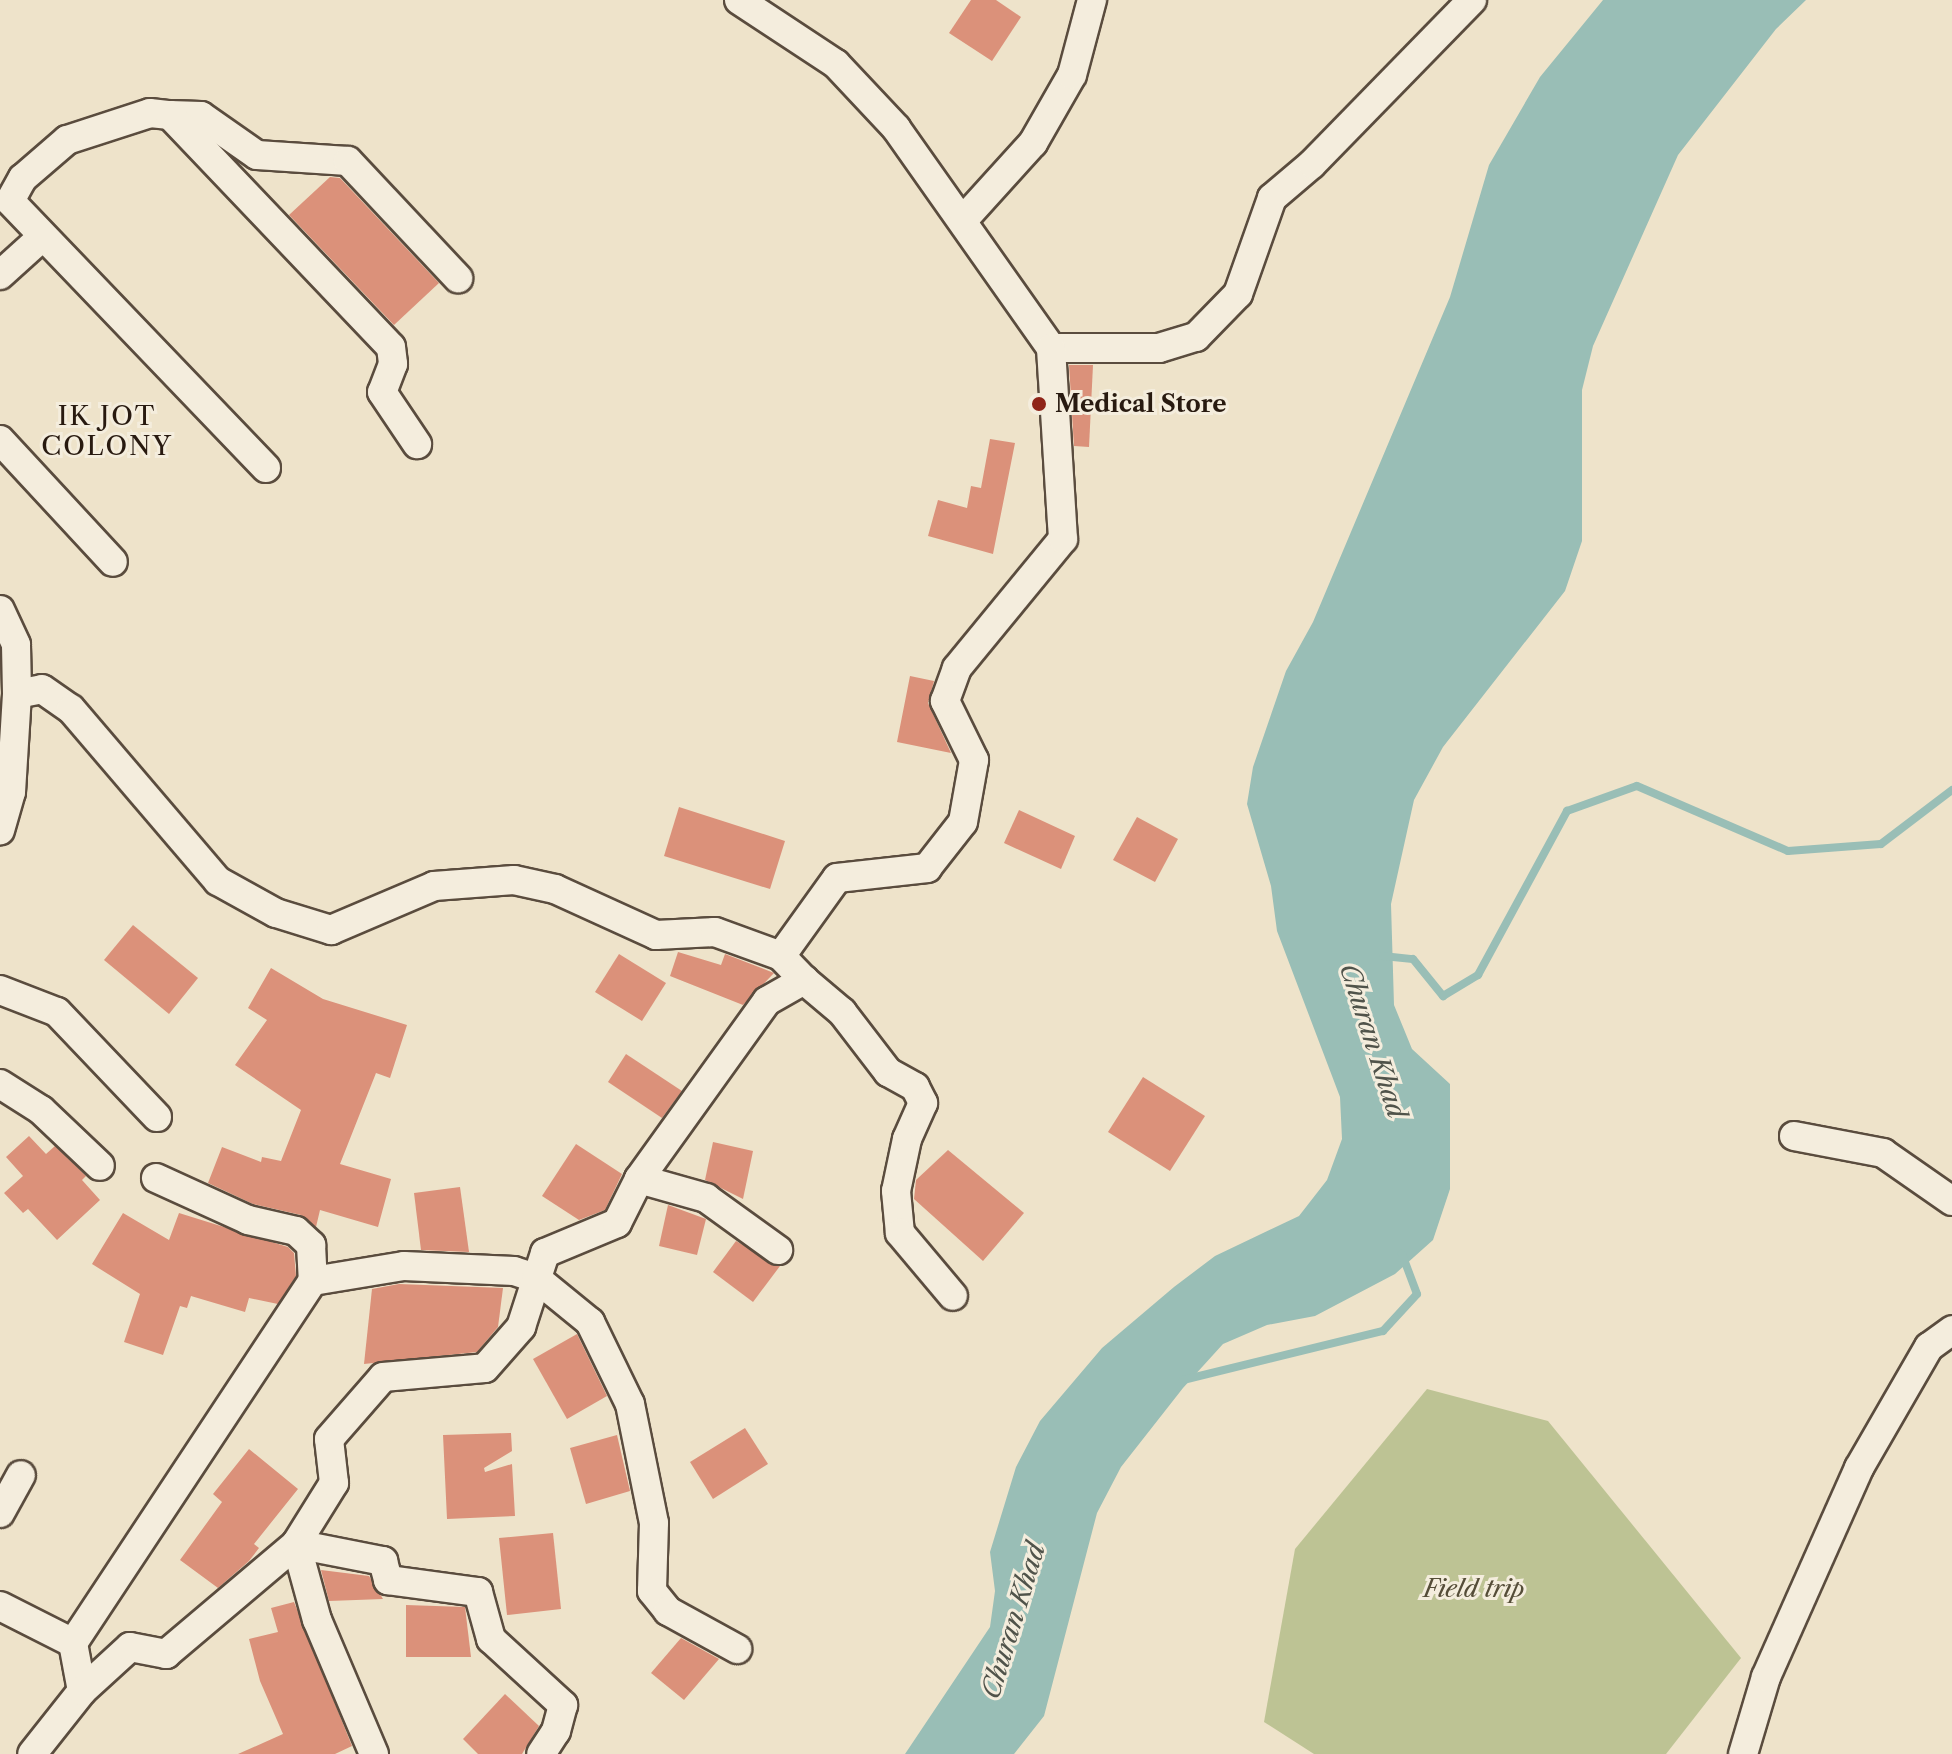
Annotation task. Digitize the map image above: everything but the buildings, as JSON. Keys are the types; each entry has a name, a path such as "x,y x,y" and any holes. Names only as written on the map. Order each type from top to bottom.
{"street":[{"path":"739,0 836,64 896,128 964,219 1051,348 1063,539 957,668 945,701 974,760 963,822 927,868 837,878 781,956"},
{"path":"964,219 1033,143 1072,75 1092,0"},
{"path":"1051,348 1159,348 1196,337 1238,294 1272,198 1312,164 1472,0"},
{"path":"266,468 10,201 23,178 67,140 150,113 201,116 257,155 348,161 458,278"},
{"path":"170,115 391,347 393,364 382,392 417,444"},
{"path":"0,275 42,237"},
{"path":"0,440 113,562"},
{"path":"0,830 11,792 17,694 16,645 1,612"},
{"path":"17,694 42,689 71,709 218,881 276,913 331,930 434,886 514,880 555,889 656,935 715,932 781,956 842,1012 888,1072 915,1087 923,1103 907,1139 896,1191 900,1233 953,1296"},
{"path":"32,1754 82,1691 130,1647 166,1654 296,1544 334,1483 329,1439 383,1377 485,1368 521,1327 545,1253 617,1223 639,1179 767,1001 804,980"},
{"path":"0,990 57,1012 157,1117"},
{"path":"0,1084 41,1110 100,1166"},
{"path":"1794,1136 1883,1153 1952,1201"},
{"path":"82,1691 73,1643 313,1281 311,1245 296,1231 248,1220 156,1178"},
{"path":"639,1179 706,1198 778,1250"},
{"path":"313,1281 404,1266 514,1271 536,1278 590,1322 630,1404 654,1523 652,1591 668,1611 737,1649"},
{"path":"1743,1754 1766,1677 1859,1468 1929,1347 1952,1330"},
{"path":"0,1513 21,1475"},
{"path":"296,1544 317,1620 374,1754"},
{"path":"296,1544 383,1561 388,1580 478,1592 491,1639 563,1705 556,1731 541,1754"},
{"path":"3,1603 73,1643"}],"green space":[{"name":"Field trip","path":"1427,1389 1548,1421 1741,1658 1666,1754 1314,1754 1264,1722 1295,1549"}],"water":[{"path":"1603,0 1806,0 1776,29 1678,155 1593,346 1582,390 1582,541 1565,591 1443,747 1414,800 1391,904 1394,1005 1412,1049 1450,1084 1450,1189 1433,1240 1395,1274 1315,1316 1267,1325 1223,1344 1183,1388 1121,1467 1097,1513 1044,1716 1014,1754 905,1754 990,1627 995,1591 990,1552 1016,1467 1040,1421 1102,1348 1174,1287 1215,1256 1299,1216 1327,1180 1342,1139 1340,1097 1277,931 1271,886 1247,804 1253,767 1286,671 1313,622 1450,297 1489,165 1540,77"}],"waterway":[{"path":"1383,956 1413,959 1443,996 1478,975 1567,811 1637,786 1788,851 1881,844 1952,790"},
{"name":"Churan Khad","path":"1183,1380 1383,1331 1417,1294 1402,1254"}],"place":[{"name":"Medical Store","path":"1039,404"}],"district":[{"name":"IK JOT COLONY","path":"107,432"}]}
